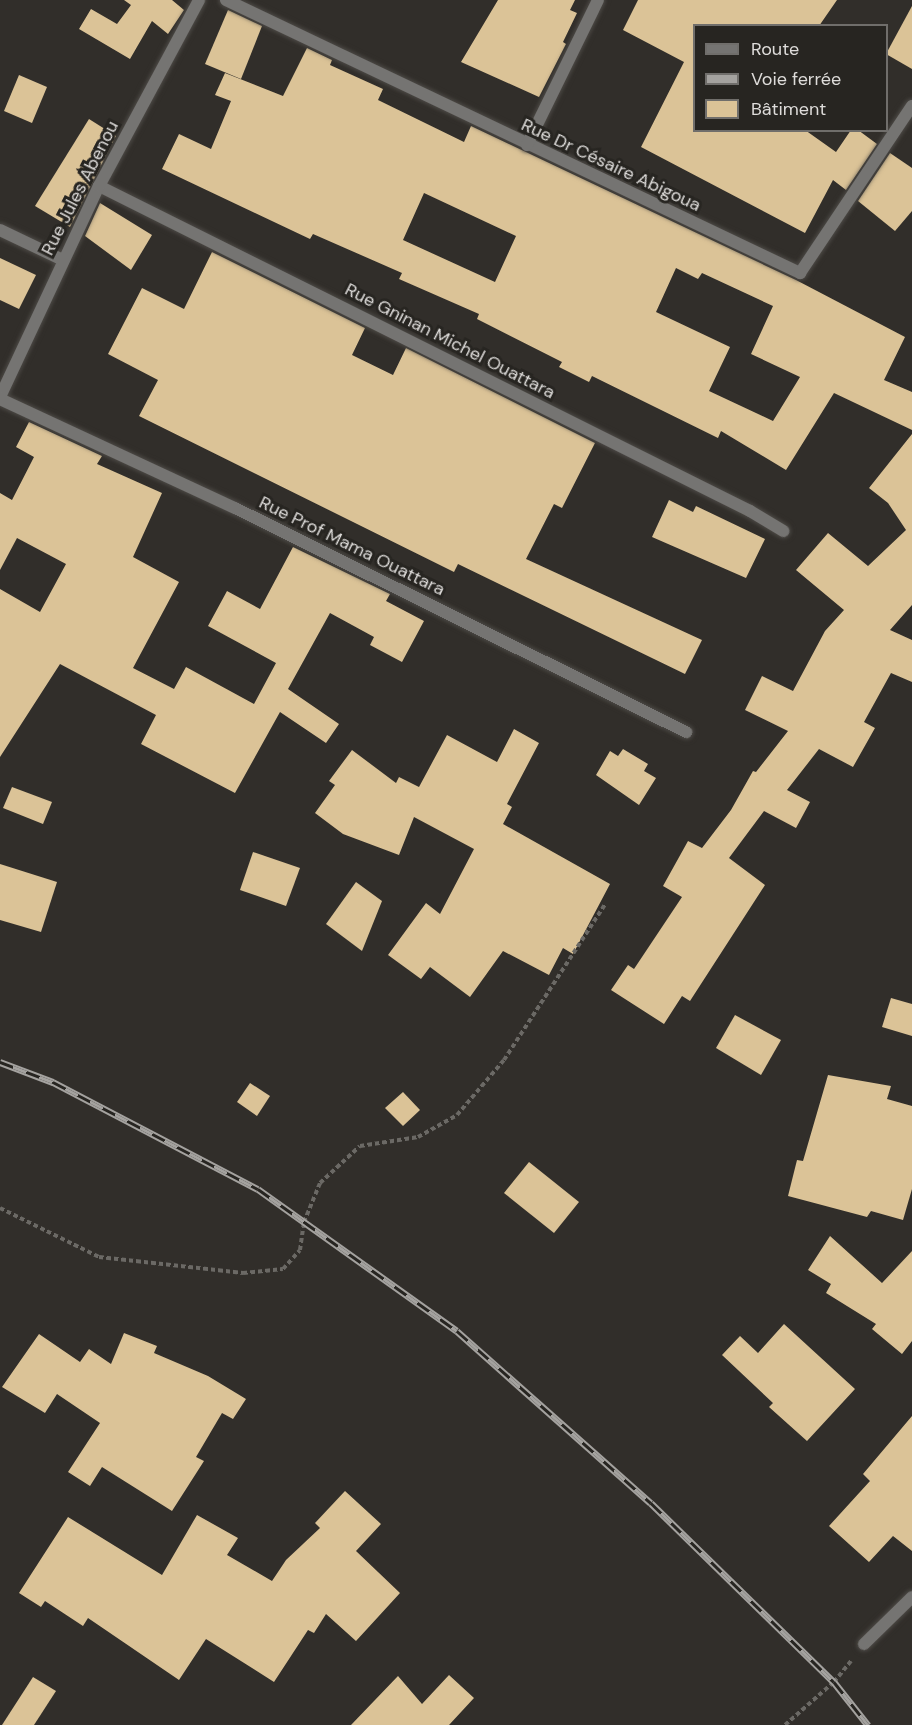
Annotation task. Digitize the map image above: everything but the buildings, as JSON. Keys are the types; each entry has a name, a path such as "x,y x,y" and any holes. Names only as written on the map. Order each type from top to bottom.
{"street":[{"name":"Rue Jules Abenou","path":"0,398 99,186 199,0"},
{"name":"Rue Dr Césaire Abigoua","path":"226,0 800,273 912,106"},
{"path":"527,145 598,0"},
{"name":"Rue Gninan Michel Ouattara","path":"99,186 729,500 783,531"},
{"path":"0,230 63,260"},
{"name":"Rue Prof Mama Ouattara","path":"0,398 235,508 686,732"},
{"path":"864,1644 912,1597"}],"path":[{"path":"0,1208 99,1257 243,1273 284,1269 300,1250 304,1222 320,1183 360,1146 418,1137 457,1115 504,1060 606,903"},
{"path":"785,1725 834,1682 864,1644"}],"railway":[{"path":"0,1062 53,1082 258,1189 457,1331 651,1503 834,1682 868,1725"}]}
